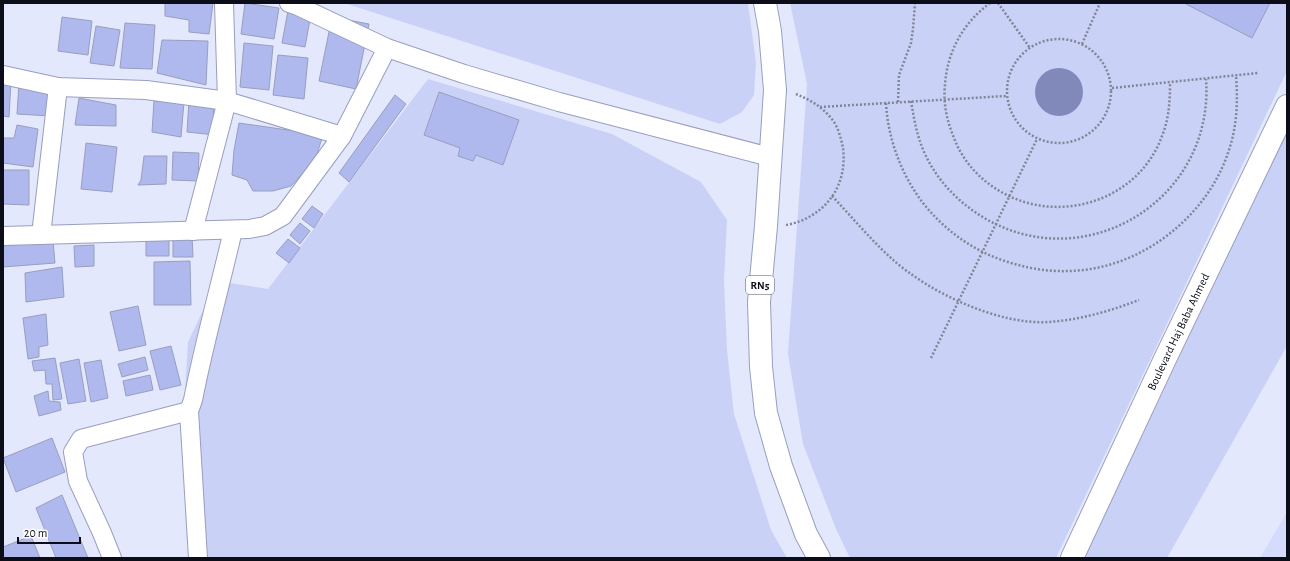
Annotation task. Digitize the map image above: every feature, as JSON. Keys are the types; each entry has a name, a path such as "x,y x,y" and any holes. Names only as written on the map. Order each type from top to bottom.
{"main road":[{"name":"RN5","path":"765,3 770,31 775,90 766,226 759,302 761,367 766,414 782,466 806,534 819,558"},
{"name":"Boulevard Haj Baba Ahmed","path":"1072,558 1287,106"}],"street":[{"path":"193,231 227,101 224,3"},
{"path":"289,3 387,48 464,74 559,102 770,157"},
{"path":"3,236 233,230 266,226 283,216 342,136 387,48"},
{"path":"3,75 58,87 146,90 227,101 342,136"},
{"path":"41,235 58,87"},
{"path":"198,558 189,411 193,400 201,357 233,230"},
{"path":"112,558 102,532 78,481 73,452 81,439 189,411"}],"path":[{"path":"898,102 899,75 911,43 914,3"},
{"path":"990,3 979,11 968,23 958,38 950,56 946,75 944,99 945,112 957,147 967,162 980,177 990,185 1009,196 1028,204 1064,208 1099,200 1127,184 1154,154 1162,138 1168,120 1170,83"},
{"path":"998,3 1030,48"},
{"path":"1082,44 1100,3"},
{"path":"1056,38 1073,40 1082,44 1088,47 1100,58 1108,72 1112,88 1110,105 1102,122 1089,135 1073,142 1054,144 1037,139 1022,128 1012,114 1006,96 1008,78 1015,62 1026,50 1040,42 1056,38"},
{"path":"1112,88 1258,73"},
{"path":"886,103 891,137 900,164 913,190 930,212 951,232 982,252 1027,268 1051,271 1083,270 1108,265 1137,254 1162,240 1184,222 1202,201 1218,177 1229,151 1235,123 1238,95 1236,76"},
{"path":"911,101 916,128 925,154 934,171 949,190 965,206 995,225 1029,236 1051,239 1078,238 1098,234 1120,226 1140,215 1157,202 1175,183 1188,164 1198,142 1204,117 1207,92 1206,79"},
{"path":"766,226 779,227 795,224 815,215 830,200 841,182 845,161 842,138 831,118 815,102 794,93 775,90"},
{"path":"820,107 1006,96"},
{"path":"931,358 1037,139"},
{"path":"832,196 891,259 922,282 958,302 1025,322 1048,322 1085,318 1139,300"}],"shaded area":[{"path":"344,3 748,3 756,63 754,95 742,112 720,124"},
{"path":"790,3 1287,3 1287,71 1056,558 850,558 836,529 803,444 788,354 807,84"},
{"path":"1054,68 1064,68 1076,75 1083,87 1083,97 1076,109 1064,116 1054,116 1046,112 1039,105 1035,97 1035,87 1039,79 1046,72"},
{"path":"428,79 612,134 701,182 727,220 724,281 727,350 734,414 771,530 787,558 200,558 183,422 188,342 217,281 268,289"},
{"path":"1287,128 1287,346 1167,558 1081,558"},
{"path":"1287,512 1287,558 1260,558"}],"building":[{"path":"165,3 213,3 209,34 189,32 189,20 165,16"},
{"path":"245,3 279,8 274,39 241,34"},
{"path":"1184,3 1270,3 1252,38"},
{"path":"289,5 312,9 305,47 282,43"},
{"path":"62,17 92,21 88,55 58,51"},
{"path":"332,17 369,24 356,89 319,81"},
{"path":"125,23 155,25 152,69 120,68"},
{"path":"96,26 120,30 114,66 90,63"},
{"path":"162,40 208,41 206,85 157,73"},
{"path":"244,43 273,46 269,90 240,87"},
{"path":"278,55 308,58 304,99 273,95"},
{"path":"3,81 11,81 9,117 3,116"},
{"path":"19,83 52,86 50,116 17,114"},
{"path":"439,92 519,120 503,165 476,155 473,161 458,156 460,148 424,135"},
{"path":"395,95 406,104 349,182 339,173"},
{"path":"79,98 116,105 116,126 75,125"},
{"path":"189,100 213,106 215,135 187,132"},
{"path":"154,101 184,102 181,137 152,132"},
{"path":"239,123 323,135 315,160 291,186 273,191 253,191 247,180 232,175 234,150"},
{"path":"17,125 38,129 33,167 3,163 3,138 14,138"},
{"path":"86,143 117,147 112,192 81,189"},
{"path":"173,152 199,153 198,181 172,180"},
{"path":"144,156 167,156 166,184 138,185 141,180"},
{"path":"3,170 29,170 29,205 3,204"},
{"path":"312,206 323,214 314,228 302,219"},
{"path":"300,223 310,231 300,244 290,235"},
{"path":"173,235 192,235 193,257 173,257"},
{"path":"146,236 169,237 169,256 146,256"},
{"path":"288,239 300,248 289,263 276,253"},
{"path":"53,241 55,263 3,267 3,246"},
{"path":"94,245 94,266 75,267 74,246"},
{"path":"190,261 191,305 154,305 154,262"},
{"path":"62,267 64,297 26,302 25,273"},
{"path":"138,306 146,345 119,351 110,312"},
{"path":"46,314 48,345 39,347 39,357 28,359 23,318"},
{"path":"171,346 181,385 160,390 150,351"},
{"path":"145,357 148,370 122,377 118,364"},
{"path":"55,358 62,399 53,400 52,384 46,384 45,370 34,371 32,361"},
{"path":"79,359 86,401 68,404 60,363"},
{"path":"101,360 108,398 91,402 84,363"},
{"path":"150,375 153,390 126,396 123,381"},
{"path":"48,391 49,401 60,402 61,410 39,416 34,396"},
{"path":"52,438 65,472 16,492 3,458"},
{"path":"62,495 88,558 56,558 36,508"},
{"path":"31,536 40,558 3,558 3,547"}]}
